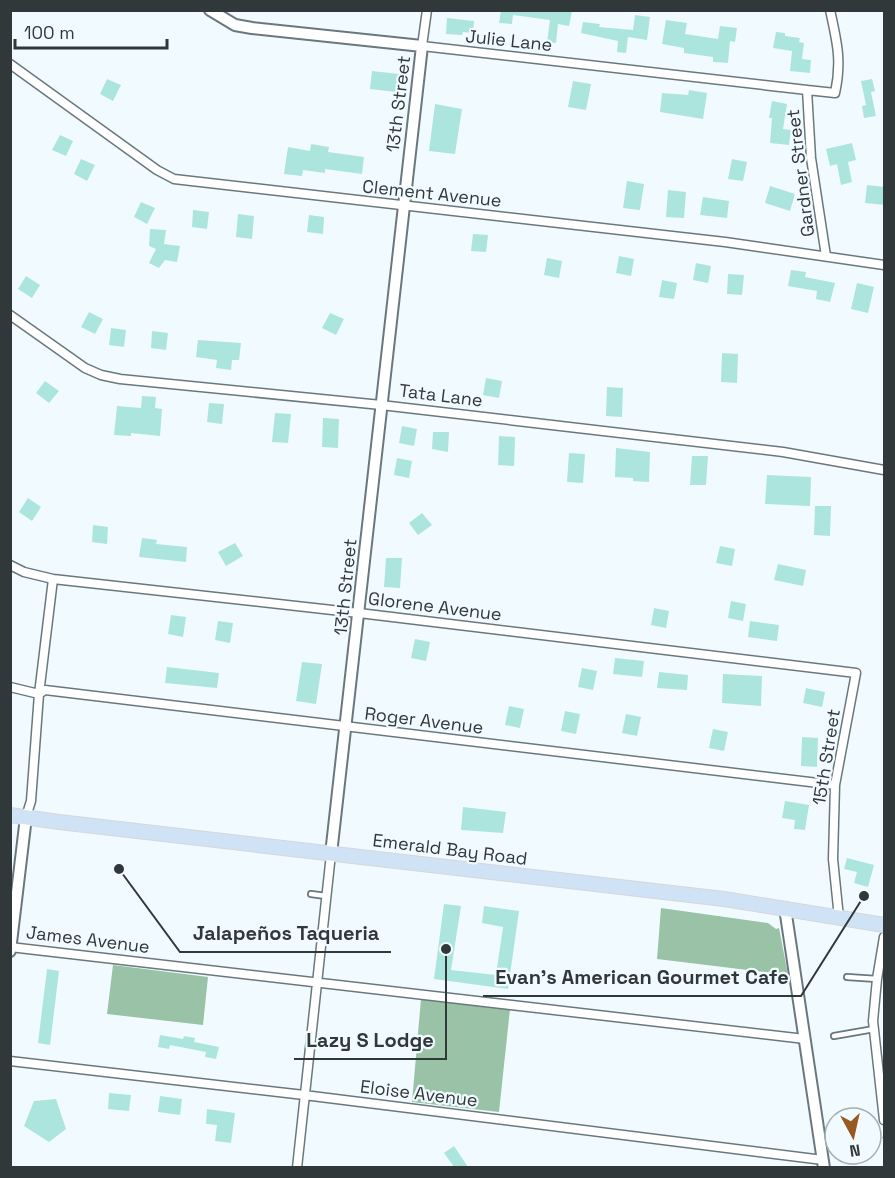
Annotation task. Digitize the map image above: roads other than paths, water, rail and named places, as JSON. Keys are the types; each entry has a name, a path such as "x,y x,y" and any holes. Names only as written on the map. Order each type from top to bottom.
{"main road":[{"name":"Emerald Bay Road","path":"10,815 724,899 885,925"}],"street":[{"name":"Julie Lane","path":"210,10 235,25 252,28 807,90"},
{"name":"13th Street","path":"297,1167 403,206 427,10"},
{"name":"Gardner Street","path":"826,256 811,158 807,90 835,93 840,70 838,44 830,10"},
{"name":"Clement Avenue","path":"10,64 157,170 174,179 725,242 885,265"},
{"name":"Tata Lane","path":"10,315 85,368 100,375 120,379 381,405 783,452 885,470"},
{"name":"Glorene Avenue","path":"10,566 53,579 359,613 856,673"},
{"path":"11,948 26,818 31,801 39,694 53,579"},
{"name":"15th Street","path":"839,918 833,860 835,785 856,673"},
{"name":"Roger Avenue","path":"10,687 39,694 45,690 835,785"},
{"path":"785,908 823,1156"},
{"path":"885,937 877,979 874,1029 885,1120"},
{"name":"James Avenue","path":"11,948 805,1039"},
{"name":"Eloise Avenue","path":"10,1061 304,1095 823,1163"}],"lane":[{"path":"310,894 326,896"},
{"path":"847,977 877,979"},
{"path":"834,1036 874,1029"}],"place":[{"name":"Jalapeños Taqueria","path":"119,869"},
{"name":"Evan's American Gourmet Cafe","path":"864,896"},
{"name":"Lazy S Lodge","path":"446,949"}]}
